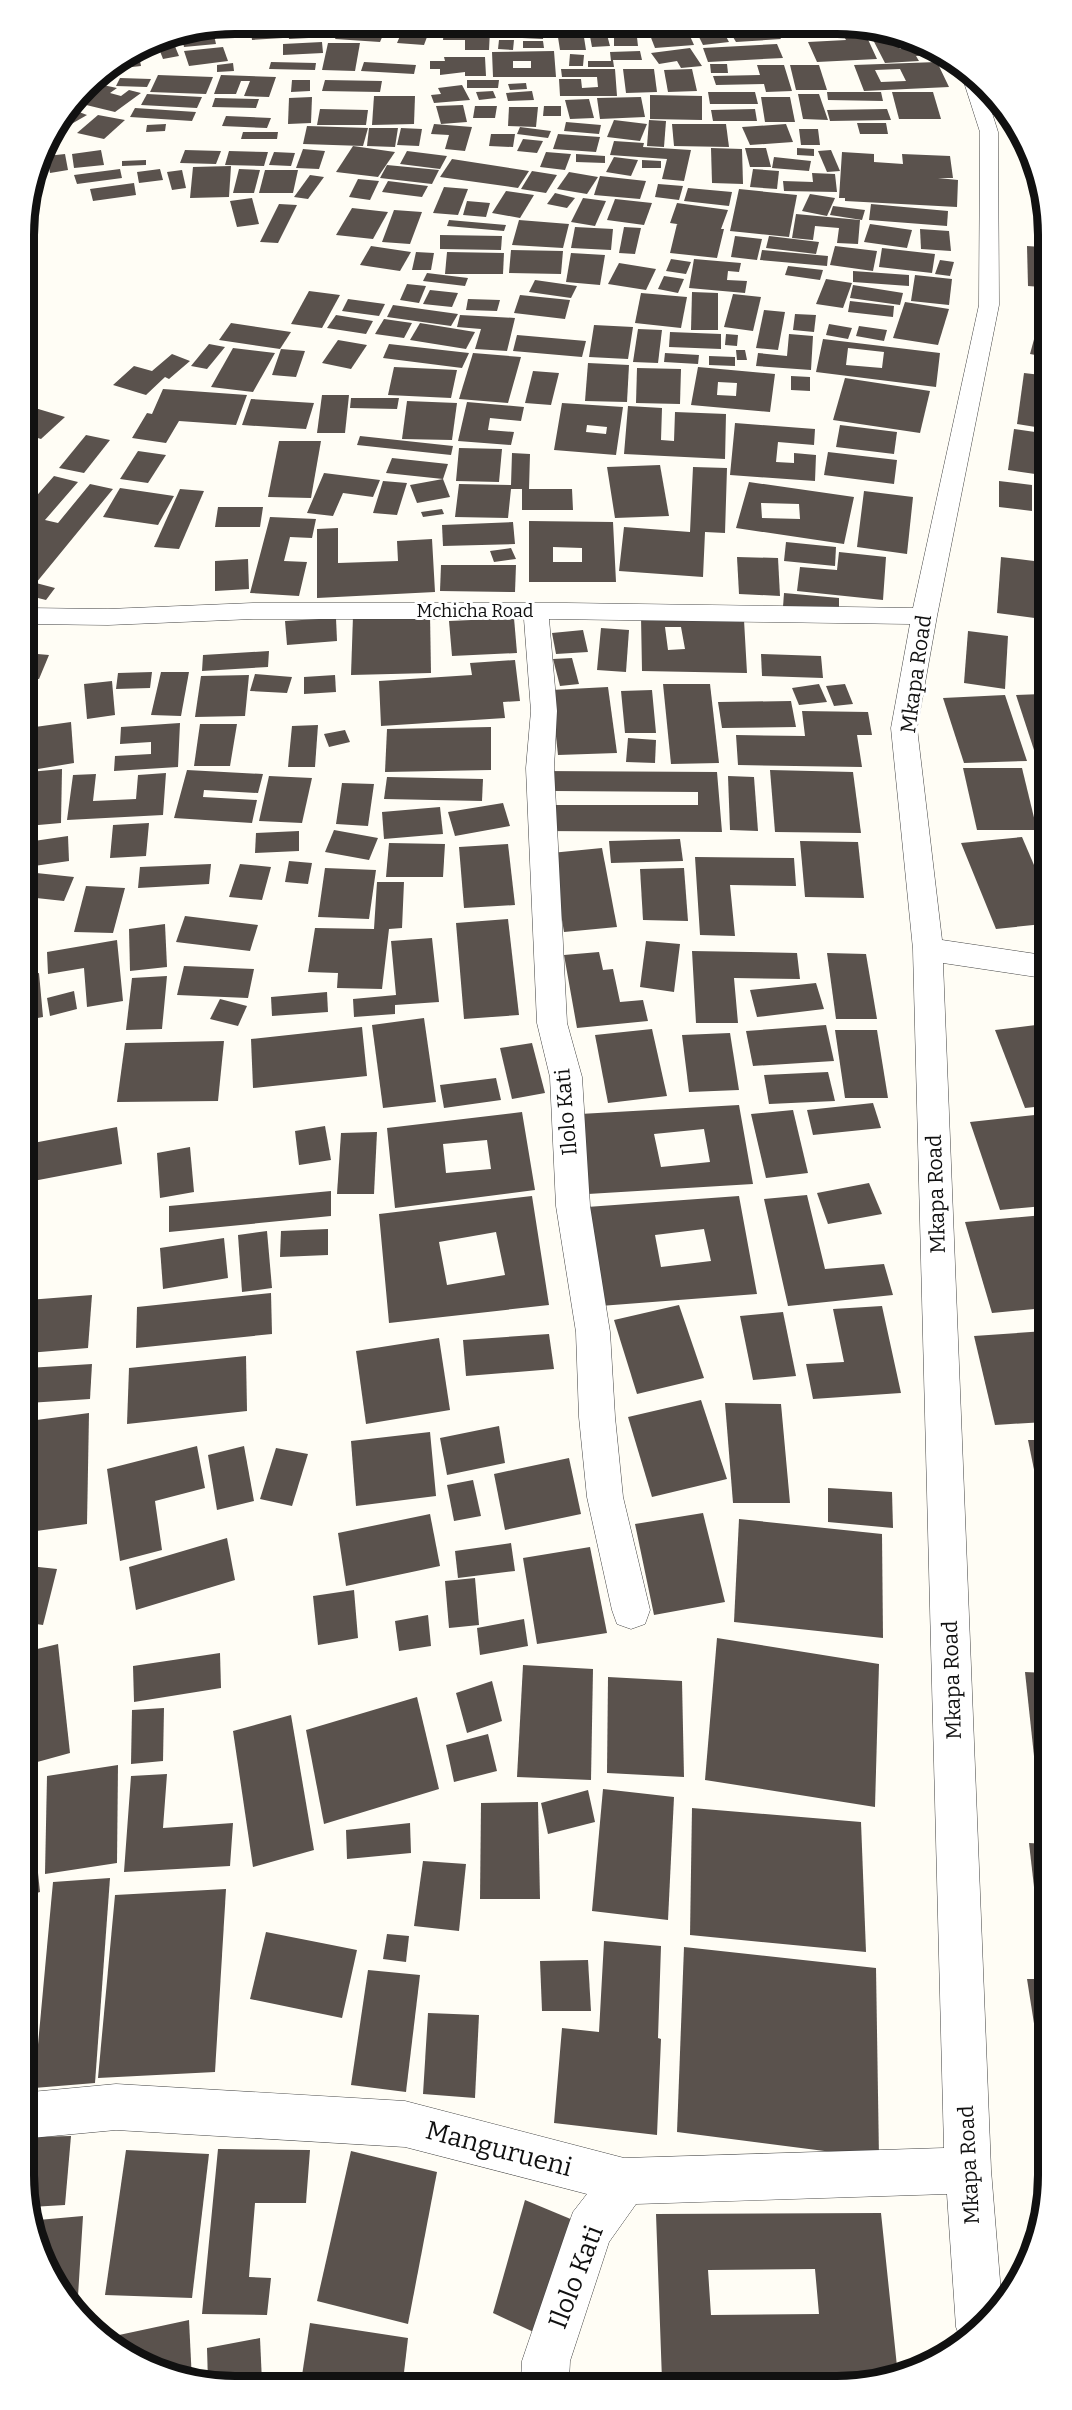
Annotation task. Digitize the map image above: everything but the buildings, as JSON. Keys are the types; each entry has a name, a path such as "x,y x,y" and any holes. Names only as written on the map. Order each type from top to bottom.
{"street":[{"name":"Mkapa Road","path":"976,91 989,132 989,305 924,616 904,728 928,949 968,2170 979,2317"},
{"name":"Mchicha Road","path":"35,616 108,617 253,611 536,611 924,616"},
{"name":"Ilolo Kati","path":"536,611 544,711 540,768 552,1023 566,1077 573,1206 593,1332 597,1417 605,1497 631,1610"},
{"path":"928,949 1038,965"},
{"name":"Mangurueni","path":"34,2115 116,2107 405,2124 624,2181 968,2170"},
{"name":"Ilolo Kati","path":"545,2376 546,2361 590,2229 624,2181"}]}
